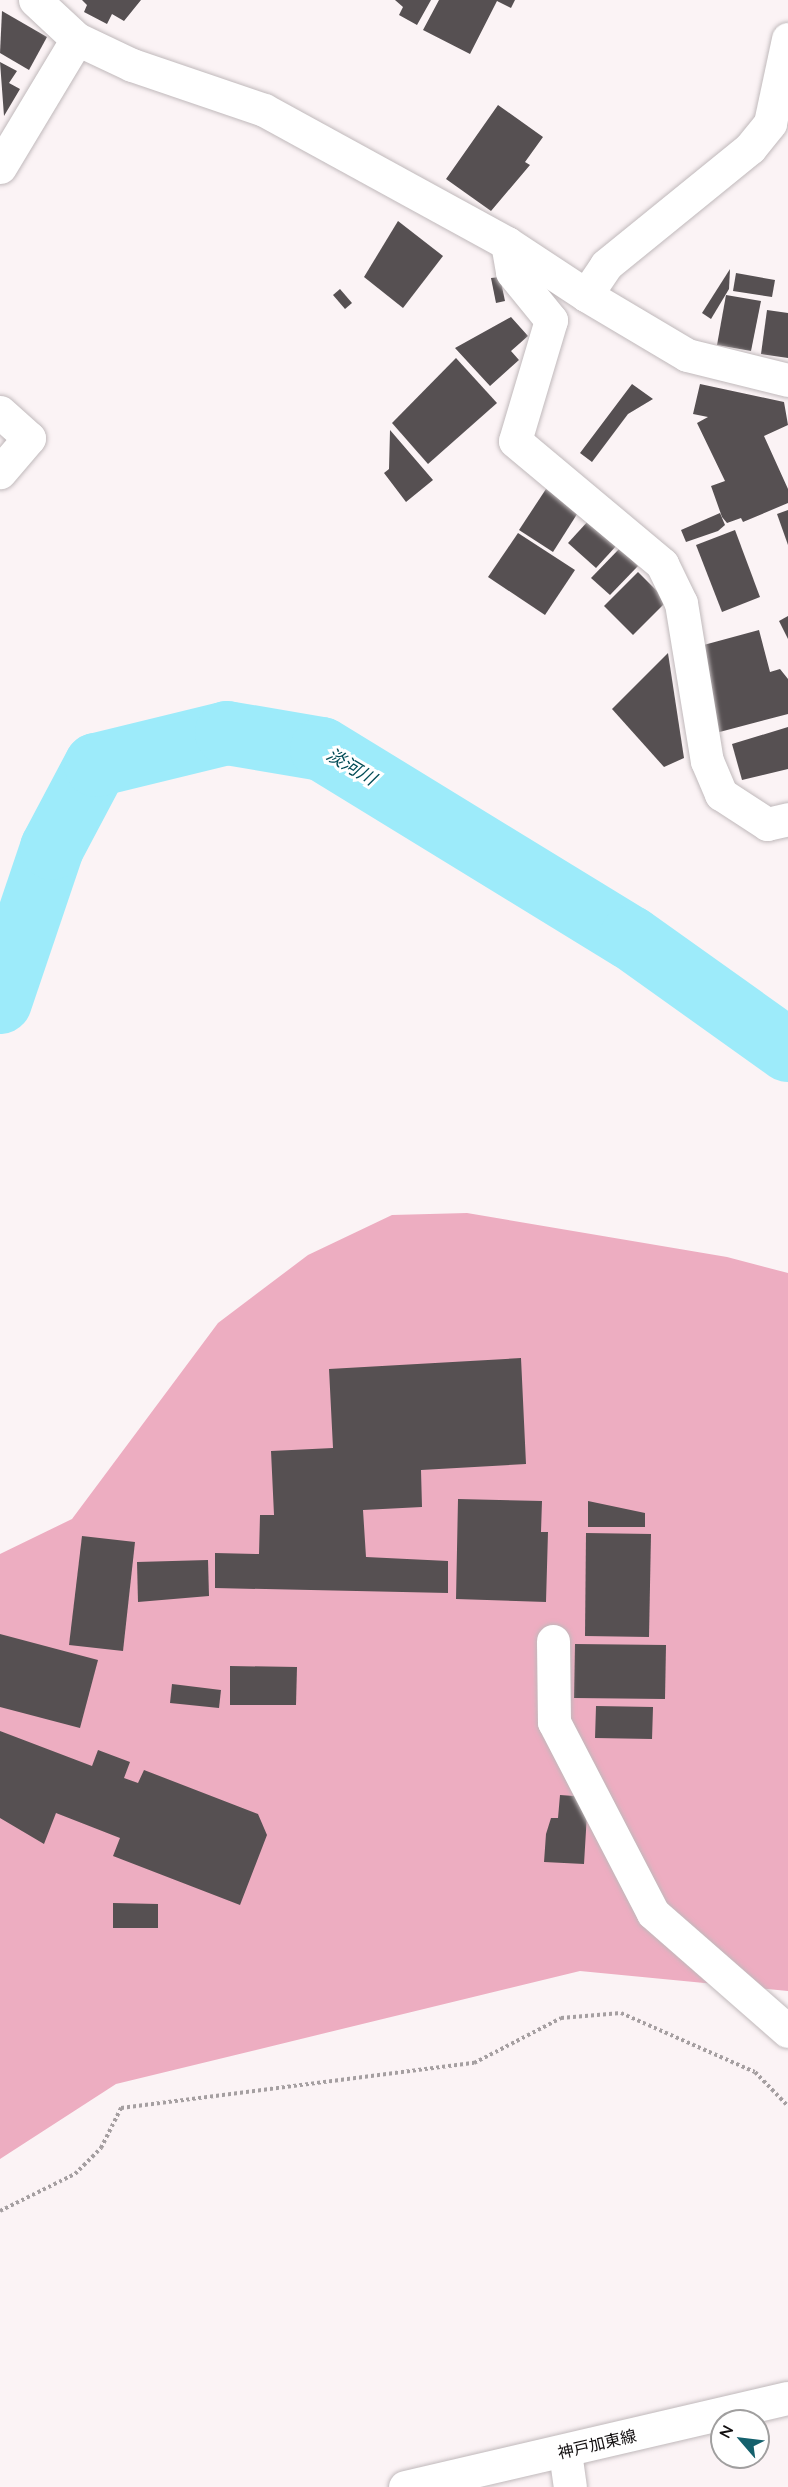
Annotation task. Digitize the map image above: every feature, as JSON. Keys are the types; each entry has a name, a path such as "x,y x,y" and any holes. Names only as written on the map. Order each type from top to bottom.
{"street":[{"path":"35,0 77,39 132,65 264,110 507,243 586,295 687,355 788,380"},
{"path":"0,167 77,39"},
{"path":"586,295 606,264 750,148 770,123 788,39"},
{"path":"507,243 512,272 551,320 515,441 662,564 681,603 707,761 721,794 767,824 788,819"},
{"path":"0,412 28,438 0,472"},
{"path":"553,1641 554,1722 653,1912 788,2031"},
{"name":"神戸加東線","path":"405,2487 565,2452 788,2398"},
{"path":"565,2452 570,2487"}],"path":[{"path":"0,2211 75,2174 102,2148 121,2108 474,2063 561,2018 621,2013 755,2072 788,2106"}],"shaded area":[{"path":"467,1213 727,1257 788,1273 788,1991 580,1971 116,2084 0,2159 0,1554 72,1519 218,1323 308,1255 392,1215"}],"building":[{"path":"82,0 141,0 124,21 112,14 107,24 84,12 87,5"},
{"path":"395,0 431,0 417,25 399,15 403,7"},
{"path":"439,0 515,0 511,8 497,1 470,54 423,30"},
{"path":"2,11 47,37 29,70 0,53"},
{"path":"0,62 17,71 9,83 20,89 4,116"},
{"path":"498,105 543,137 525,162 530,165 491,211 446,179"},
{"path":"398,221 443,256 403,308 364,277"},
{"path":"730,269 729,289 711,319 702,313"},
{"path":"736,273 775,280 772,297 733,291"},
{"path":"500,277 505,301 496,303 491,278"},
{"path":"340,289 352,303 345,309 333,295"},
{"path":"726,295 761,301 751,351 717,345"},
{"path":"767,310 788,313 788,358 761,354"},
{"path":"511,317 528,336 511,351 519,360 490,386 455,348"},
{"path":"456,358 497,403 428,464 392,423"},
{"path":"632,384 653,399 628,414 592,462 580,453"},
{"path":"700,384 784,402 788,425 764,436 788,489 788,503 743,522 741,518 727,523 722,517 711,486 725,481 697,423 708,417 693,414"},
{"path":"390,430 433,480 406,502 384,473 389,469"},
{"path":"546,489 579,511 553,552 519,530"},
{"path":"788,510 788,545 777,514"},
{"path":"720,513 725,525 718,531 686,542 681,530"},
{"path":"589,520 617,545 596,568 568,543"},
{"path":"735,530 760,597 722,612 696,545"},
{"path":"518,533 575,570 545,615 488,577"},
{"path":"620,548 638,566 610,595 591,578"},
{"path":"638,572 667,601 633,635 604,606"},
{"path":"788,616 788,639 779,621"},
{"path":"759,630 770,672 780,669 788,679 788,714 712,734 700,646"},
{"path":"668,653 684,758 664,767 612,709"},
{"path":"788,727 788,769 742,780 732,744"},
{"path":"521,1358 526,1464 421,1470 422,1507 363,1510 366,1557 448,1561 448,1593 215,1588 215,1553 259,1554 260,1515 274,1515 271,1451 333,1448 329,1369"},
{"path":"458,1499 542,1501 541,1532 548,1532 546,1602 456,1599"},
{"path":"588,1501 645,1513 645,1527 588,1527"},
{"path":"586,1533 651,1534 649,1637 585,1636"},
{"path":"82,1536 135,1542 123,1651 69,1645"},
{"path":"208,1560 209,1596 138,1602 137,1562"},
{"path":"0,1634 98,1660 80,1728 0,1707"},
{"path":"575,1644 666,1645 665,1699 574,1698"},
{"path":"230,1666 297,1667 296,1705 230,1705"},
{"path":"172,1684 221,1690 219,1708 170,1703"},
{"path":"596,1706 653,1707 652,1739 595,1738"},
{"path":"0,1731 92,1766 98,1750 130,1762 124,1778 138,1783 144,1770 258,1814 267,1835 240,1905 113,1856 120,1838 56,1813 44,1844 0,1818"},
{"path":"560,1795 588,1797 584,1864 544,1862 546,1834 551,1818 558,1818"},
{"path":"113,1903 158,1904 158,1928 113,1928"}],"waterway":[{"name":"淡河川","path":"0,1002 52,848 96,765 227,733 322,749 631,938 788,1050"}]}
